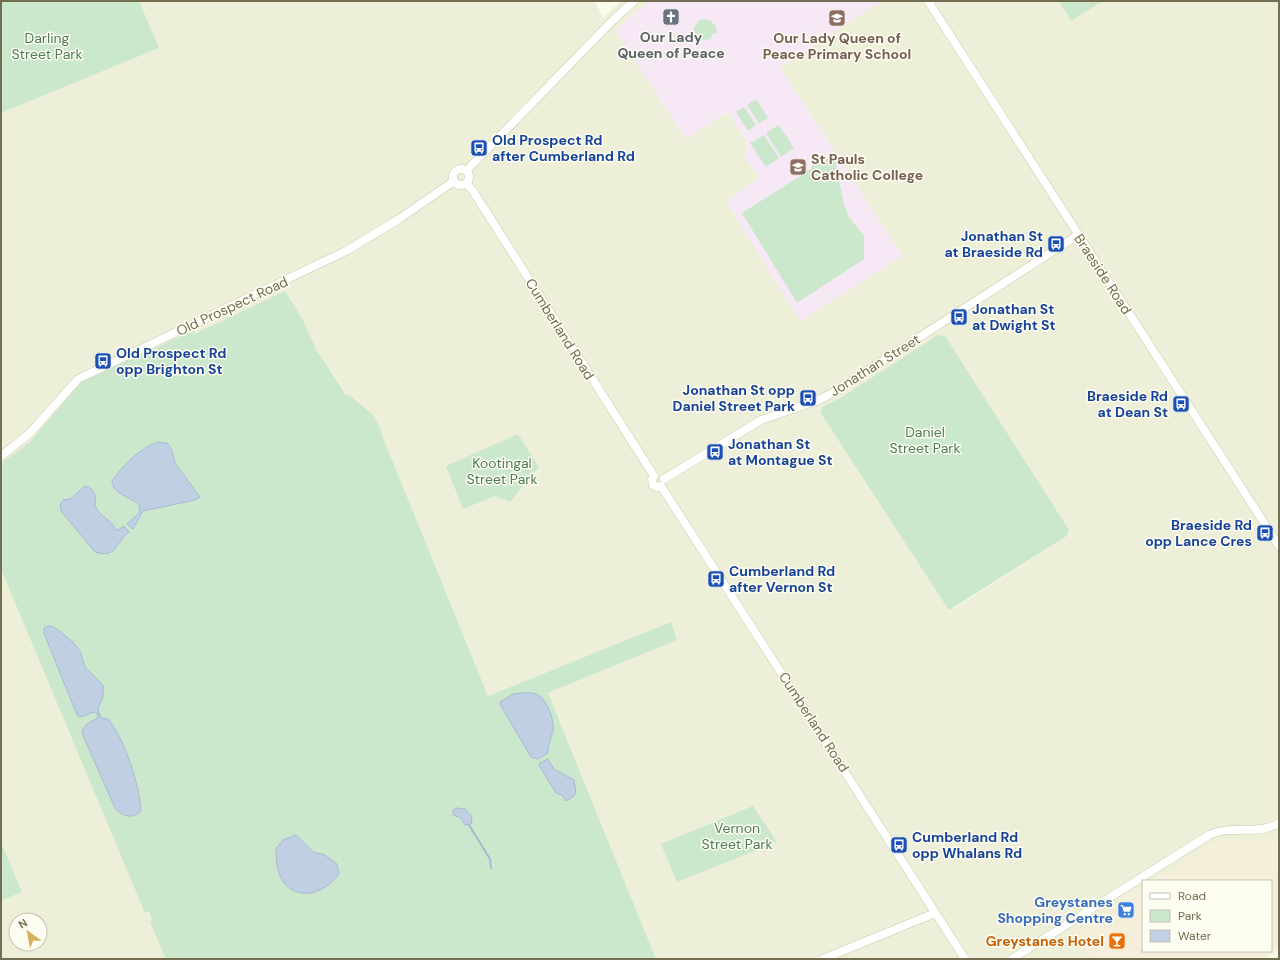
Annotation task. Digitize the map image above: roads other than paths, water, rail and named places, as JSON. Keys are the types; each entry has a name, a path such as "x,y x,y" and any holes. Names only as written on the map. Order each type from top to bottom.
{"street":[{"path":"466,171 609,24 634,1"},
{"name":"Braeside Road","path":"928,1 1279,546"},
{"path":"461,169 466,171 469,175 466,182 461,185 454,181 453,176 456,171 461,169"},
{"name":"Old Prospect Road","path":"1,456 30,433 78,379 352,248 405,215 454,181"},
{"name":"Cumberland Road","path":"466,182 654,476 660,475 663,483 965,959"},
{"name":"Jonathan Street","path":"663,483 761,420 819,400 836,391 1078,235"},
{"path":"1012,959 1209,835 1227,829 1260,830 1279,823"},
{"path":"823,959 935,913"}],"water":[{"path":"158,442 167,443 171,448 175,463 200,497 195,500 143,511 133,529 127,524 139,513 140,506 115,490 112,481 132,458 145,448"},
{"path":"85,486 89,487 93,491 95,506 116,530 124,526 129,532 112,551 108,553 102,554 95,552 61,511 60,505 63,500 70,499"},
{"path":"49,626 54,627 72,641 80,651 85,667 103,685 103,697 98,709 101,718 108,719 114,727 130,763 140,801 141,811 138,814 132,816 124,815 115,808 82,733 86,725 98,718 97,713 79,717 77,715 44,633 44,628"},
{"path":"534,693 538,695 544,701 552,716 553,731 548,753 538,759 531,757 500,702 513,694"},
{"path":"548,759 554,769 574,780 576,793 573,797 566,801 562,795 556,793 539,765"},
{"path":"457,808 465,809 472,817 471,824 465,825 461,818 453,815 453,810"},
{"path":"296,835 313,852 325,855 337,864 339,874 328,885 314,892 306,893 292,889 285,884 280,876 276,849 283,840"}],"waterway":[{"path":"469,825 490,859 491,868"}],"place":[{"name":"Our Lady Queen of Peace","path":"671,17"},
{"name":"Our Lady Queen of Peace Primary School","path":"837,18"},
{"name":"Old Prospect Rd after Cumberland Rd","path":"479,148"},
{"name":"St Pauls Catholic College","path":"798,167"},
{"name":"Jonathan St at Braeside Rd","path":"1056,244"},
{"name":"Jonathan St at Dwight St","path":"959,317"},
{"name":"Old Prospect Rd opp Brighton St","path":"103,361"},
{"name":"Jonathan St opp Daniel Street Park","path":"808,398"},
{"name":"Braeside Rd at Dean St","path":"1181,404"},
{"name":"Jonathan St at Montague St","path":"715,452"},
{"name":"Braeside Rd opp Lance Cres","path":"1265,533"},
{"name":"Cumberland Rd after Vernon St","path":"716,579"},
{"name":"Cumberland Rd opp Whalans Rd","path":"899,845"},
{"name":"Greystanes Shopping Centre","path":"1126,910"},
{"name":"Greystanes Hotel","path":"1117,941"}],"park label":[{"name":"Darling Street Park","path":"47,46"},
{"name":"Daniel Street Park","path":"925,440"},
{"name":"Kootingal Street Park","path":"502,472"},
{"name":"Vernon Street Park","path":"737,836"}]}
